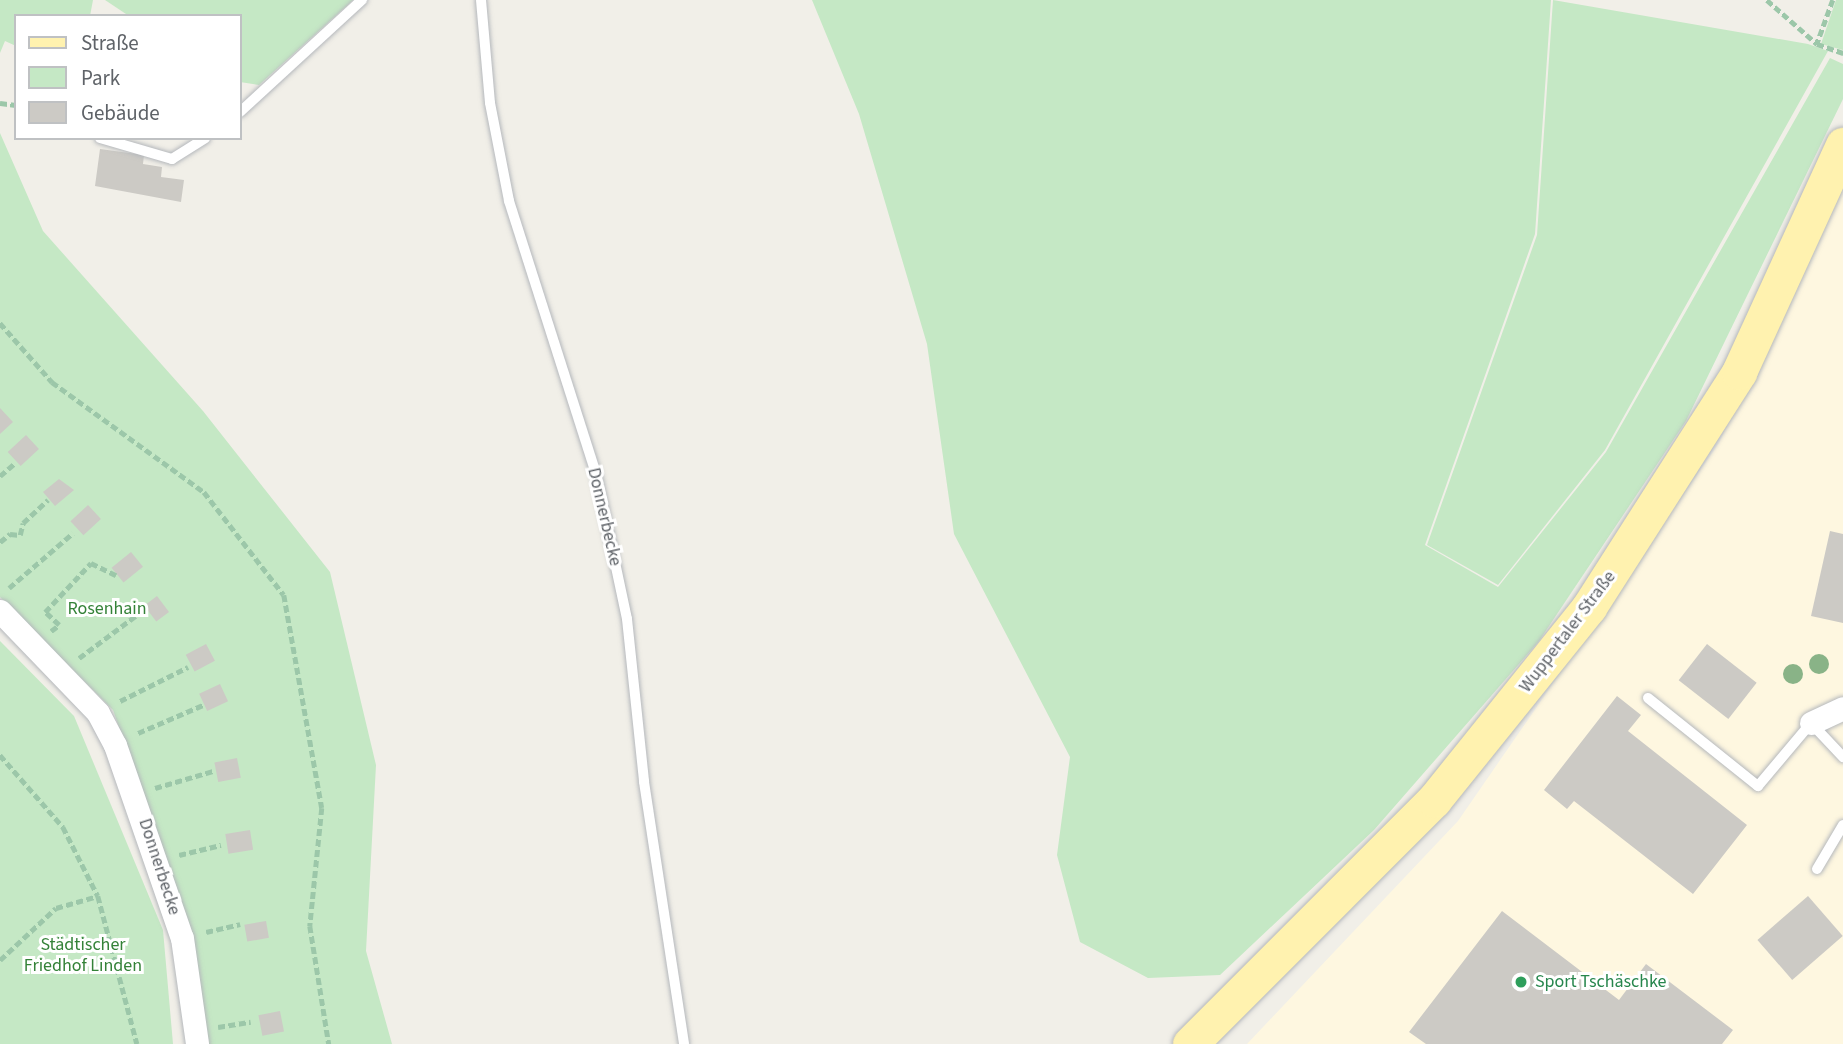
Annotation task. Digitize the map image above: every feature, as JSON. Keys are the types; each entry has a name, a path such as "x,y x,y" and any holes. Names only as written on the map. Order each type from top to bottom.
{"main road":[{"name":"Wuppertaler Straße","path":"1190,1044 1434,800 1589,607 1739,372 1843,145"}],"street":[{"name":"Donnerbecke","path":"0,611 63,673 98,713 115,745 158,862 182,939 198,1044"},
{"path":"1811,723 1843,708"}],"lane":[{"path":"242,110 362,0"},
{"name":"Donnerbecke","path":"481,0 490,103 509,201 596,473 627,619 644,782 684,1044"},
{"path":"107,140 172,159 202,140"},
{"path":"1648,698 1758,786 1811,723 1843,757"},
{"path":"1817,869 1843,825"}],"path":[{"path":"1767,0 1817,44 1843,53"},
{"path":"1817,44 1833,0"},
{"path":"0,323 52,382 204,492 284,595 322,808 310,926 329,1044"},
{"path":"0,476 15,463"},
{"path":"0,542 10,534 20,535 23,523 48,500"},
{"path":"0,596 73,533"},
{"path":"35,646 59,625 45,612 91,563 116,575"},
{"path":"63,673 142,611"},
{"path":"98,713 188,667"},
{"path":"115,745 203,705"},
{"path":"0,755 63,827 98,896 137,1044"},
{"path":"134,794 214,771"},
{"path":"158,862 221,845"},
{"path":"0,960 56,908 98,896"},
{"path":"182,939 240,924"}],"shaded area":[{"path":"1843,186 1843,1044 1247,1044 1458,821 1719,443"}],"green space":[{"path":"0,0 93,0 90,14 14,14 14,45 5,41 0,53"},
{"path":"105,0 353,0 259,85 242,82 242,14 126,14"},
{"path":"812,0 1551,0 1535,234 1425,545 1498,587 1606,452 1830,58 1843,64 1843,99 1686,421 1539,641 1374,830 1220,975 1148,978 1080,942 1057,855 1070,757 954,534 927,344 859,114"},
{"path":"1553,0 1808,44 1828,51 1605,450 1498,585 1427,545 1537,235"},
{"path":"1836,0 1843,0 1843,50 1821,44"},
{"name":"Rosenhain","path":"0,133 43,231 203,411 330,572 376,765 366,951 392,1044 202,1044 193,939 113,710 0,597"},
{"name":"Städtischer Friedhof Linden","path":"0,641 74,716 163,930 173,1044 0,1044"}],"building":[{"path":"100,149 144,155 143,164 162,167 161,177 184,180 181,202 95,186"},
{"path":"0,408 13,422 0,434"},
{"path":"26,435 39,449 21,466 8,452"},
{"path":"59,479 74,490 55,506 43,492"},
{"path":"88,505 101,519 83,535 70,521"},
{"path":"1830,531 1843,534 1843,623 1811,616"},
{"path":"131,552 143,567 124,582 112,568"},
{"path":"157,596 169,612 156,622 144,606"},
{"path":"206,644 215,661 195,672 186,655"},
{"path":"1707,644 1757,683 1728,719 1679,680"},
{"path":"220,684 228,701 207,711 199,694"},
{"path":"1617,696 1641,715 1628,731 1747,825 1693,894 1574,801 1567,809 1544,790"},
{"path":"237,758 241,778 218,782 214,762"},
{"path":"250,830 253,850 228,854 225,834"},
{"path":"1808,896 1843,936 1792,980 1757,940"},
{"name":"Sport Tschäschke","path":"1502,911 1619,1000 1646,964 1733,1030 1722,1044 1426,1044 1409,1032"},
{"path":"266,921 269,938 247,942 244,925"},
{"path":"280,1011 284,1032 262,1036 258,1015"}],"place":[{"name":"Sport Tschäschke","path":"1521,982"}]}
